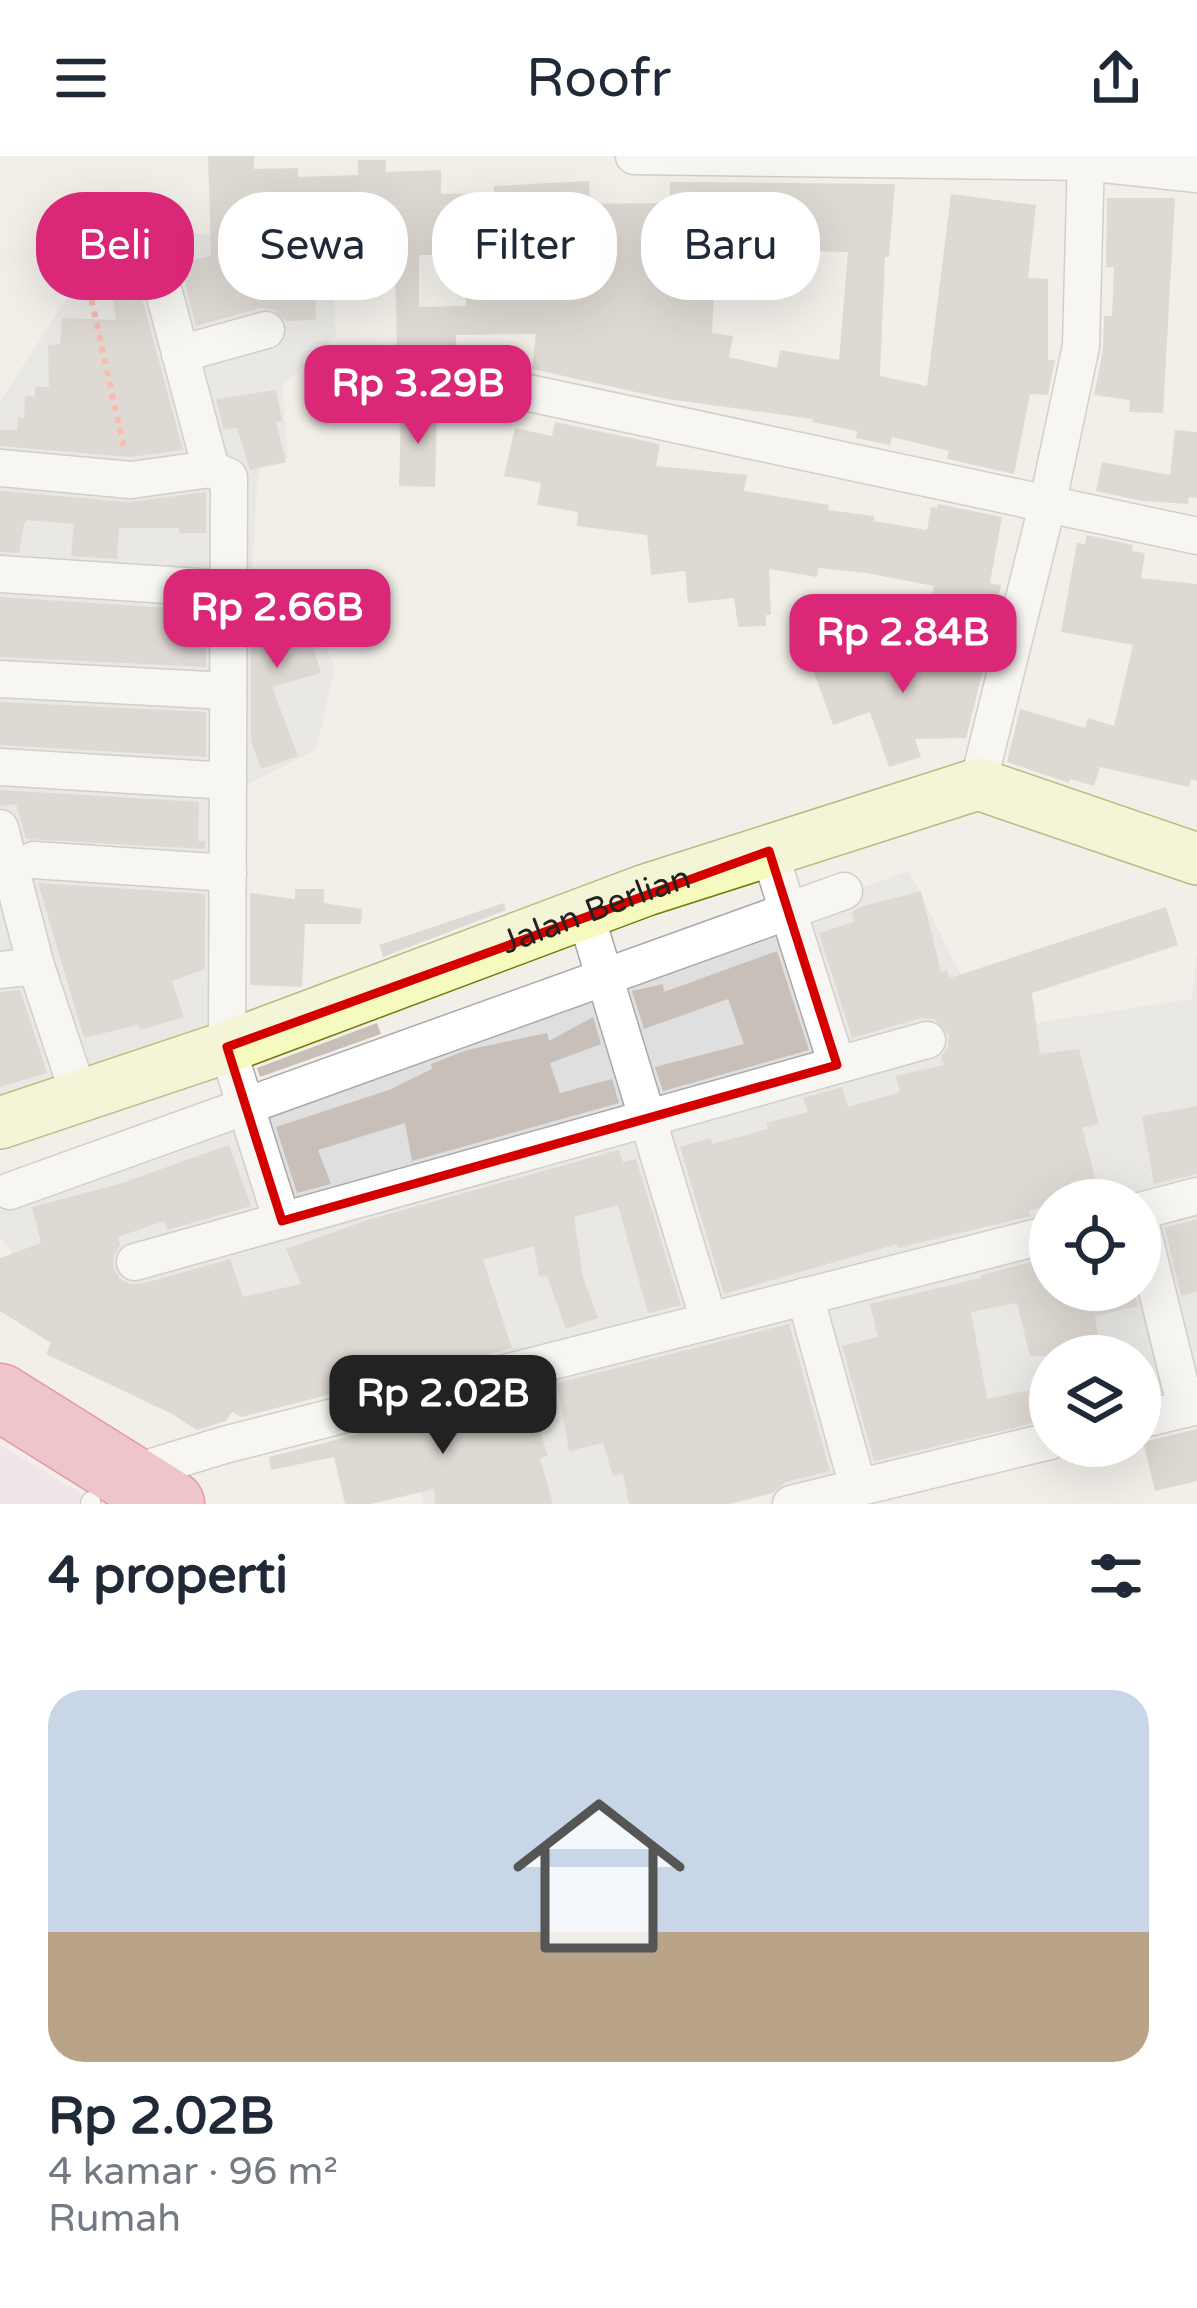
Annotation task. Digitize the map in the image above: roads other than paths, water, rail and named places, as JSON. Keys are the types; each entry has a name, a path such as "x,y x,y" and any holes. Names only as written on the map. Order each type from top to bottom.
{"highway":[{"path":"0,1396 114,1497"},
{"path":"0,1448 114,1497"}],"street":[{"path":"634,156 1085,159 1197,174"},
{"path":"1085,159 1081,346 1047,506 977,784 1197,859"},
{"path":"166,300 211,469"},
{"path":"180,354 266,330"},
{"path":"515,390 1197,536"},
{"path":"0,468 131,480 211,469 229,477 227,1047 282,1221"},
{"path":"0,574 229,589"},
{"path":"0,679 228,691"},
{"path":"0,767 228,781"},
{"name":"Jalan Berlian","path":"0,1123 227,1047 585,914 977,784"},
{"path":"0,828 18,968 79,1095"},
{"path":"769,851 837,1065"},
{"path":"34,860 228,873"},
{"path":"10,1192 844,891"},
{"path":"585,914 709,1321"},
{"path":"135,1262 927,1040"},
{"path":"1161,1205 1197,1196"},
{"path":"114,1497 224,1445 1029,1239"},
{"path":"805,1296 858,1487"},
{"path":"1161,1298 1191,1407 1161,1415"},
{"path":"791,1504 1029,1446"}]}
